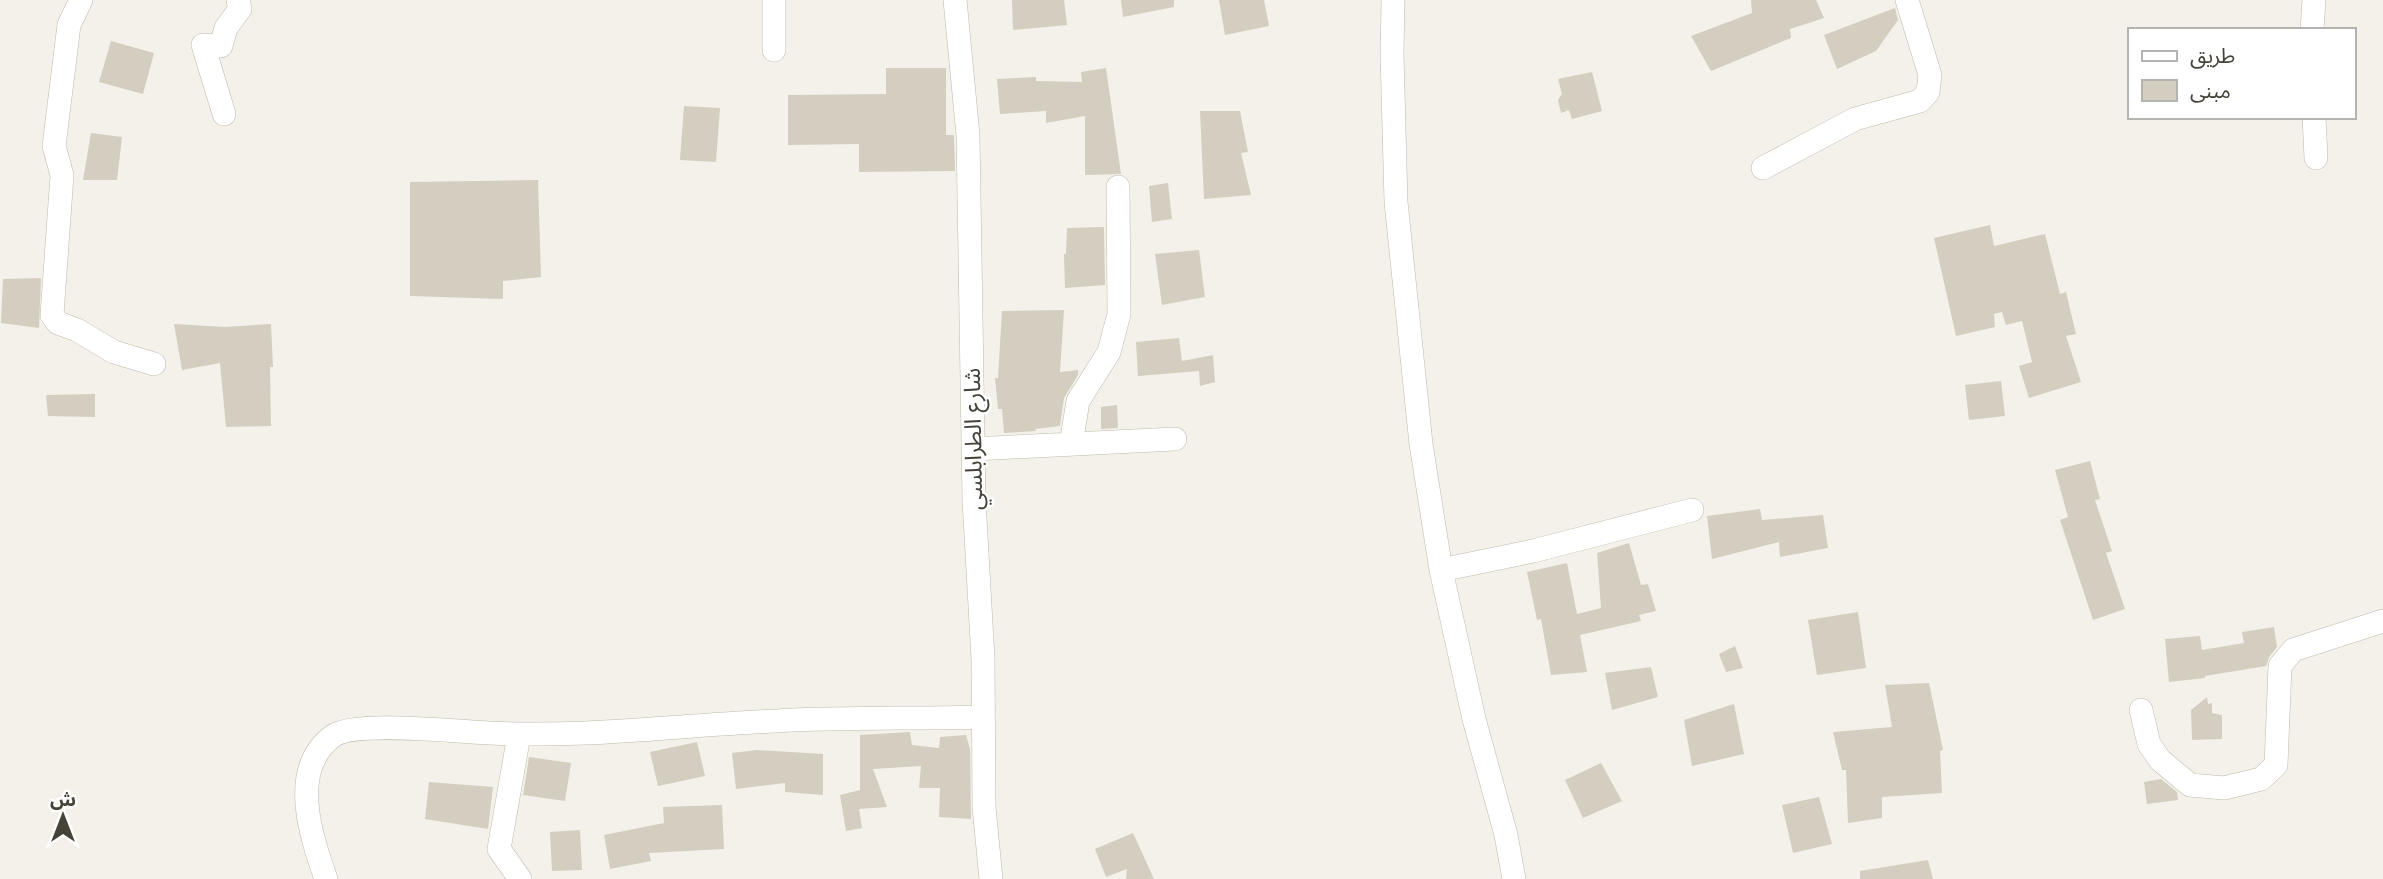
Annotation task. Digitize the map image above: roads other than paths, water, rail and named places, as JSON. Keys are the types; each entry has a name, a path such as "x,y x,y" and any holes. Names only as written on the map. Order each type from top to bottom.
{"street":[{"path":"82,0 69,24 54,146 62,175 52,315 58,323 77,330 114,352 155,364"},
{"path":"224,114 203,45 221,46 226,27 240,9 237,0"},
{"path":"774,0 774,50"},
{"name":"شارع الطرابلسي","path":"955,0 968,135 974,450 984,717 984,807 991,879"},
{"path":"1393,0 1396,202 1421,444 1441,570 1474,719 1506,835 1514,879"},
{"path":"1763,168 1855,119 1920,101 1928,92 1930,75 1907,0"},
{"path":"2312,28 2314,0"},
{"path":"2314,119 2316,158"},
{"path":"1071,444 1078,401 1109,352 1119,314 1118,187"},
{"path":"974,450 1175,439"},
{"path":"1441,570 1533,551 1692,510"},
{"path":"2141,710 2149,744 2160,760 2190,785 2224,788 2261,779 2276,765 2280,666 2292,650 2383,621"},
{"path":"326,879 313,842 307,797 308,768 320,747 335,734 352,729 519,735 611,733 778,721 984,717"},
{"path":"519,735 499,849 520,879"}]}
